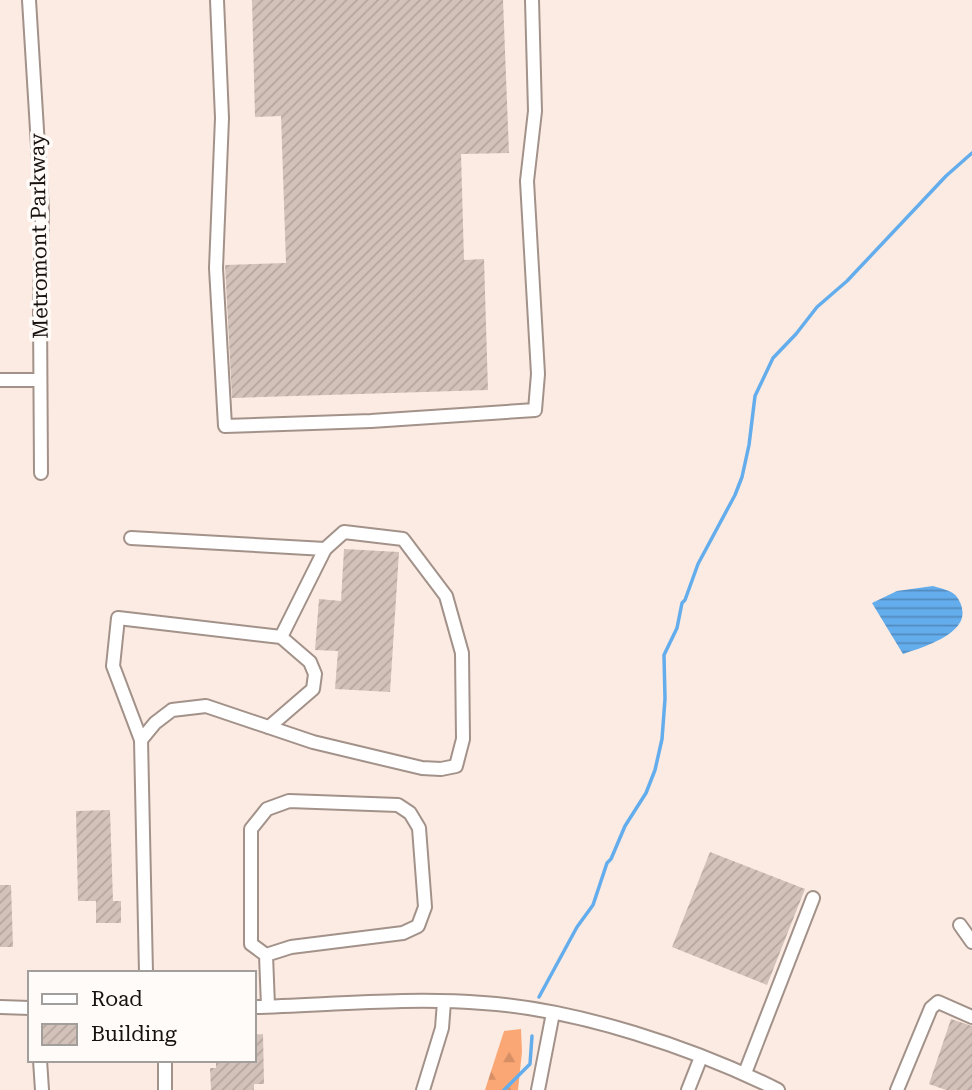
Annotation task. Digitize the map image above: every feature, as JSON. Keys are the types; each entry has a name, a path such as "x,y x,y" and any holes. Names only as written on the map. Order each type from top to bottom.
{"street":[{"name":"Metromont Parkway","path":"29,0 43,211 41,473"},
{"path":"217,0 222,118 216,268 225,426 535,411 538,374 527,181 535,111 532,0"},
{"path":"0,380 40,380"},
{"path":"141,740 155,723 172,710 206,706 313,742 422,768 441,769 456,766 463,738 461,653 446,596 403,539 344,532 325,549 281,637"},
{"path":"131,538 325,549"},
{"path":"146,971 141,740 113,666 118,618 281,637 310,662 315,674 313,689 269,727"},
{"path":"289,802 398,805 410,813 419,828 425,907 418,926 403,933 291,947 266,955 251,944 251,829 267,809 289,802"},
{"path":"745,1073 813,898"},
{"path":"960,925 972,942"},
{"path":"266,955 268,1006"},
{"path":"256,1007 444,1002 486,1003 553,1013 654,1040 745,1073 778,1090"},
{"path":"423,1090 442,1028 444,1002"},
{"path":"897,1090 931,1008 938,1002 972,1017"},
{"path":"0,1007 28,1008"},
{"path":"538,1090 553,1013"},
{"path":"688,1090 701,1057"},
{"path":"40,1062 42,1090"},
{"path":"165,1062 165,1090"}],"green space":[{"path":"521,1029 522,1052 518,1090 485,1090 504,1031"}],"water":[{"path":"933,586 955,595 961,605 962,618 958,626 942,639 903,654 872,603 897,591"}],"building":[{"path":"252,0 503,0 509,153 461,154 464,260 484,259 488,390 232,398 225,265 286,263 281,116 255,117"},
{"path":"344,549 399,552 390,692 335,689 338,651 315,650 319,599 341,601"},
{"path":"110,810 113,901 121,901 121,923 96,923 96,901 78,901 76,811"},
{"path":"710,852 805,889 767,985 672,947"},
{"path":"0,885 11,885 13,947 0,947"},
{"path":"951,1019 972,1026 972,1090 946,1090 929,1084"},
{"path":"263,1034 264,1084 254,1084 254,1090 211,1090 210,1068 216,1068 216,1062 256,1062 256,1035"}],"waterway":[{"path":"539,997 577,927 593,905 607,863 625,826 646,793 655,770 662,739 664,655 677,628 682,603 698,564 742,477 755,396 773,358 817,307 847,281 946,176 972,153"},
{"path":"504,1090 530,1064 532,1036"}]}
